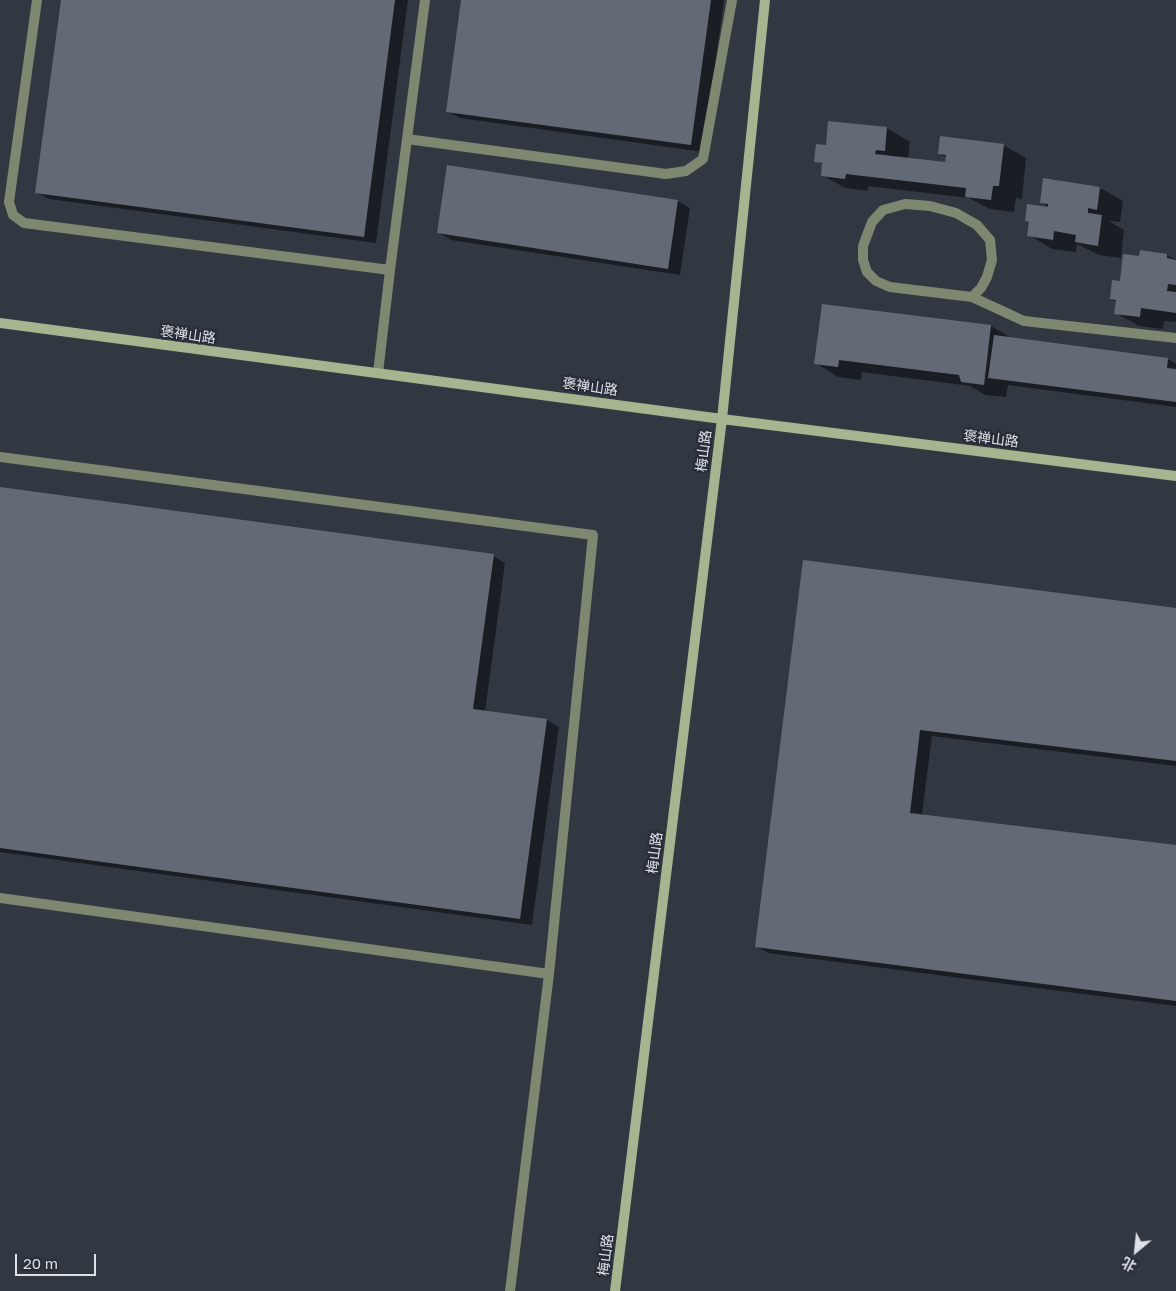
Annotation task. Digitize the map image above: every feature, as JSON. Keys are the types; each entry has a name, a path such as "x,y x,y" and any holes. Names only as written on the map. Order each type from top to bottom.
{"street":[{"path":"37,0 9,202 14,215 24,223 390,270"},
{"path":"378,373 424,0"},
{"path":"407,139 666,174 686,171 703,159 732,0"},
{"name":"梅山路","path":"616,1291 722,419 765,0"},
{"path":"972,297 981,288 992,260 990,240 977,225 956,213 930,206 904,204 883,210 872,222 863,246 863,260 867,272 876,281 890,287 972,297 1024,321 1176,338"},
{"name":"褒禅山路","path":"0,323 722,419 1176,476"},
{"path":"0,457 594,535 549,974 510,1291"},
{"path":"0,898 549,974"}],"building":[{"path":"61,0 395,0 364,237 35,193"},
{"path":"461,0 711,0 691,145 446,112"},
{"path":"828,121 887,127 885,151 876,150 875,154 945,162 946,155 938,154 940,136 1004,144 999,186 993,186 991,200 965,197 966,188 846,174 845,179 821,176 822,163 814,162 816,144 826,145"},
{"path":"447,165 678,200 668,269 437,233"},
{"path":"1043,178 1100,187 1097,210 1088,208 1088,213 1102,215 1098,246 1075,242 1076,235 1054,231 1053,240 1027,236 1029,222 1025,221 1027,204 1048,207 1048,204 1040,203"},
{"path":"1140,250 1167,254 1167,258 1176,260 1176,285 1168,284 1167,291 1176,292 1176,313 1141,308 1140,317 1114,314 1116,300 1110,299 1112,280 1120,281 1123,254 1139,256"},
{"path":"822,304 991,325 984,385 961,382 959,375 839,360 838,367 814,364"},
{"path":"994,335 1168,358 1167,368 1176,369 1176,402 988,378"},
{"path":"0,487 494,554 473,709 547,719 520,919 0,848"},
{"path":"803,560 1176,608 1176,761 920,730 910,813 1176,845 1176,1001 755,947"}]}
